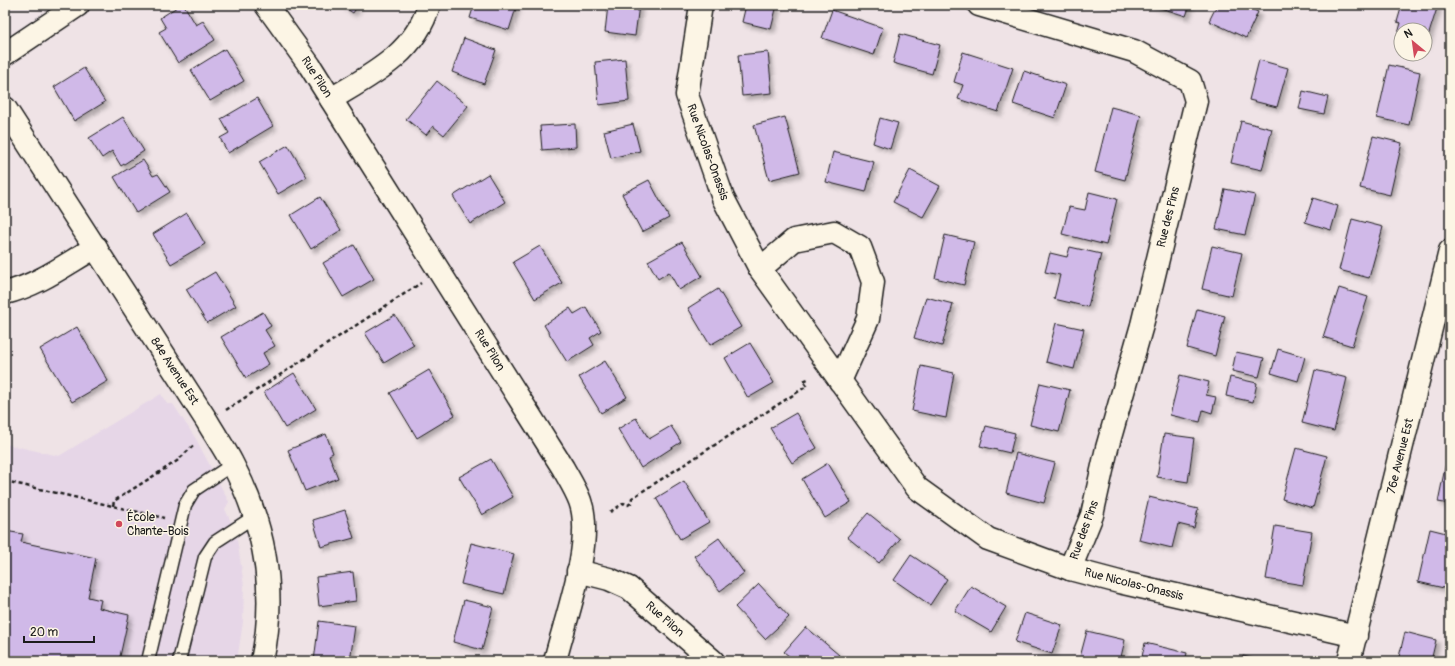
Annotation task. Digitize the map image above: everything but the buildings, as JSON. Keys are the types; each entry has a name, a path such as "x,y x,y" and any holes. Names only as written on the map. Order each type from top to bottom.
{"street":[{"path":"5,54 78,5"},
{"name":"Rue Pilon","path":"266,5 287,33 331,99 551,448 577,494 584,521 583,545 578,571 609,579 629,588 713,661"},
{"path":"331,99 386,65 403,51 417,32 429,5"},
{"name":"Rue Nicolas-Onassis","path":"701,5 687,95 723,198 760,269 917,488 988,539 1070,569 1119,582 1356,636"},
{"name":"Rue des Pins","path":"979,5 1134,51 1190,81 1196,101 1142,325 1108,448 1092,515 1070,569"},
{"name":"84e Avenue Est","path":"5,108 208,421 233,464 255,516 263,543 268,576 269,613 262,661"},
{"path":"760,269 794,240 834,232 860,247 873,282 868,319 840,381"},
{"path":"5,293 41,279 96,247"},
{"name":"76e Avenue Est","path":"1349,661 1450,251"},
{"path":"555,661 578,571"}],"lane":[{"path":"148,661 185,505 194,490 233,464"},
{"path":"179,661 205,557 215,542 255,516"}],"path":[{"path":"225,410 422,283"},
{"path":"610,512 624,502 628,505 631,503 632,498 807,386 803,381 814,377"},
{"path":"113,506 114,501 177,462 197,442"},
{"path":"5,481 168,519"}],"shaded area":[{"name":"École Chante-Bois","path":"161,394 167,404 173,404 196,439 229,502 225,509 235,531 244,586 243,622 237,661 5,661 5,444 59,456"}],"place":[{"name":"École Chante-Bois","path":"119,524"}]}
